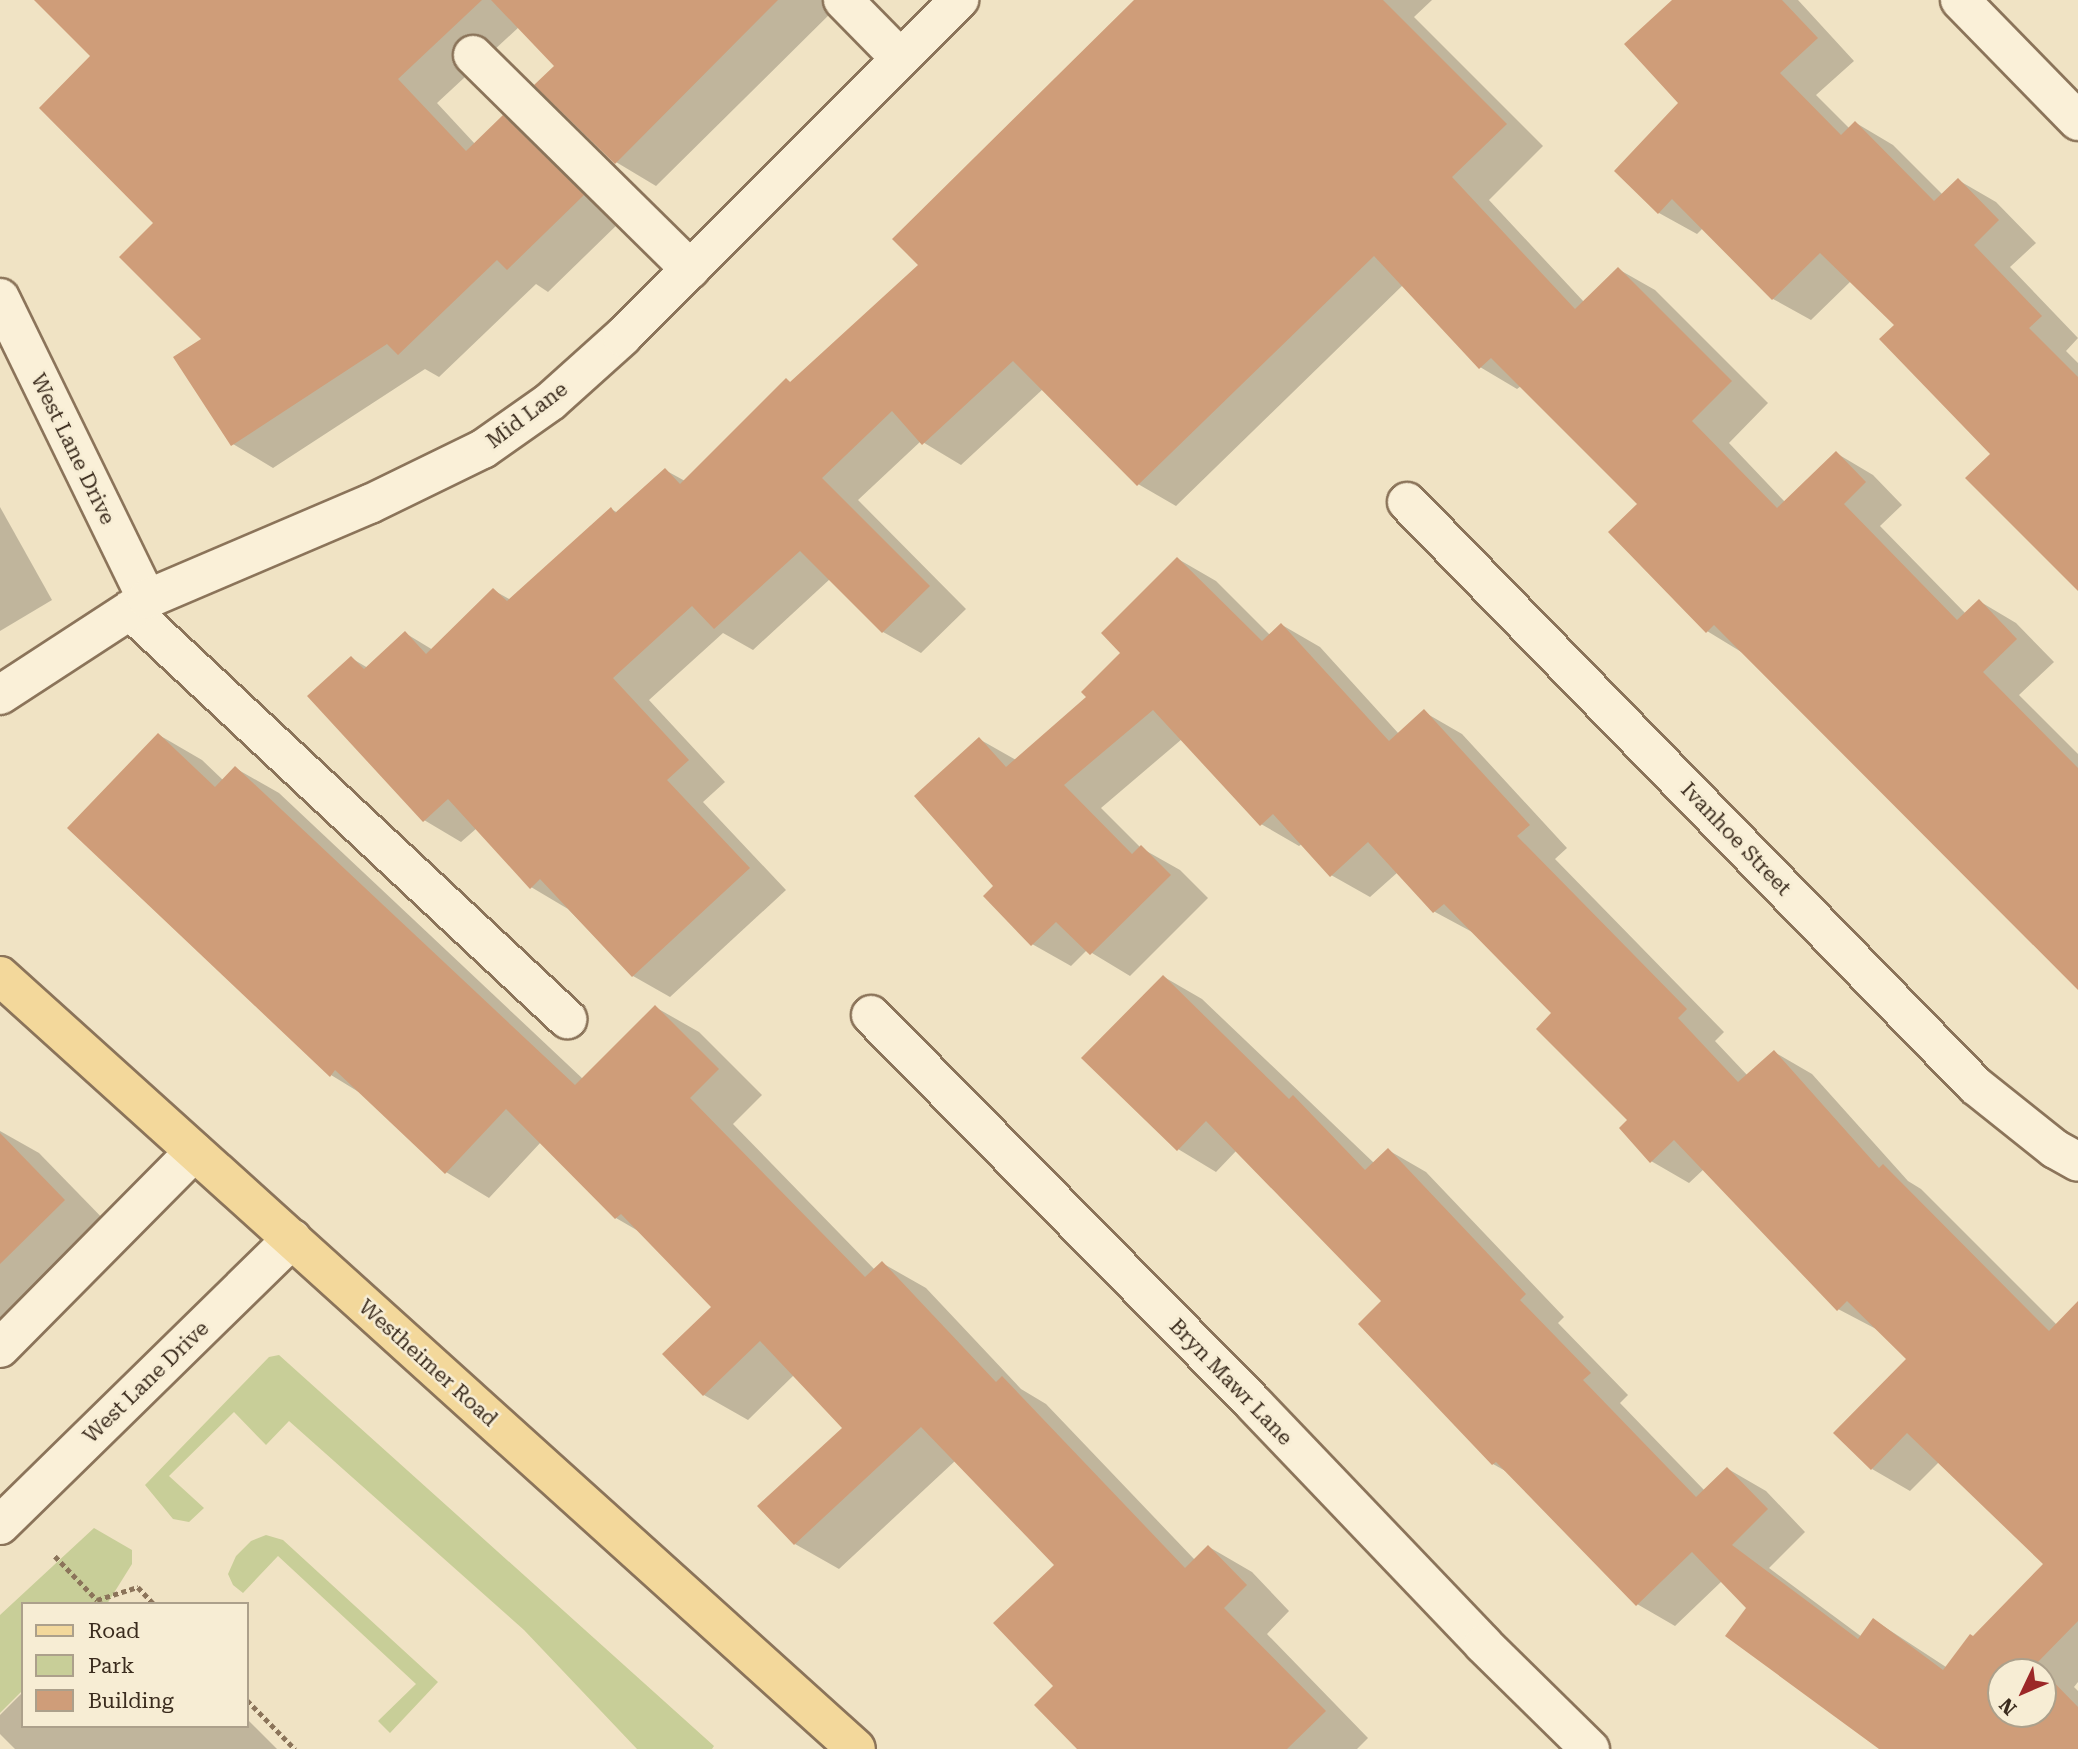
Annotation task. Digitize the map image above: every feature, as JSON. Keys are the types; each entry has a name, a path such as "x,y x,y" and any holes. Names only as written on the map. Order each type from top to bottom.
{"main road":[{"name":"Westheimer Road","path":"0,977 856,1749"}],"street":[{"path":"844,0 900,58"},
{"name":"Mid Lane","path":"0,695 139,604 370,504 483,449 551,401 690,269 959,0"},
{"path":"1959,0 2078,121"},
{"path":"473,55 690,269"},
{"name":"West Lane Drive","path":"0,298 139,604"},
{"name":"Ivanhoe Street","path":"1407,502 1976,1086 2055,1149 2078,1162"},
{"path":"139,604 567,1019"},
{"name":"Bryn Mawr Lane","path":"871,1016 1590,1749"},
{"path":"0,1348 194,1152"},
{"name":"West Lane Drive","path":"0,1525 292,1240"}],"path":[{"path":"55,1556 97,1600 138,1587 152,1602"},
{"path":"248,1701 295,1749"}],"green space":[{"path":"279,1355 714,1746 712,1749 637,1749 524,1630 289,1421 266,1445 234,1412 169,1476 204,1508 189,1522 173,1519 145,1485 269,1357"},
{"path":"94,1528 132,1550 132,1564 108,1602 21,1602 21,1692 0,1713 0,1615"},
{"path":"266,1535 283,1540 438,1682 390,1733 378,1721 416,1684 278,1556 243,1593 233,1585 228,1574 236,1556 251,1541"}],"building":[{"path":"34,0 482,0 398,79 466,151 503,115 584,195 507,270 497,260 398,355 387,344 231,446 173,357 201,339 119,257 153,223 39,108 90,56"},
{"path":"491,0 778,0 615,164 534,85 554,66"},
{"path":"1134,0 1383,0 1507,124 1452,177 1575,309 1618,267 1732,381 1692,421 1777,508 1836,451 1866,482 1844,504 1957,620 1979,599 2017,639 1983,672 2078,768 2078,990 1714,625 1706,633 1608,532 1637,504 1491,358 1479,369 1374,256 1137,486 1013,361 922,445 892,411 822,478 930,586 882,633 800,551 714,629 692,606 613,678 689,760 667,780 750,868 632,977 540,879 530,889 448,799 423,822 307,696 351,656 364,669 405,631 426,654 493,588 507,601 611,507 615,513 665,468 680,484 786,378 790,382 918,265 892,239"},
{"path":"1672,0 1782,0 1818,38 1780,73 1841,135 1855,121 1934,201 1958,178 1999,220 1974,245 2042,316 2029,328 2078,377 2078,591 1965,478 1990,454 1879,339 1894,325 1820,253 1772,300 1672,199 1658,214 1614,171 1678,103 1624,44"},
{"path":"1177,557 1262,641 1281,623 1389,741 1424,709 1530,825 1517,836 1687,1009 1678,1018 1738,1082 1774,1050 1879,1168 1883,1164 2049,1331 2078,1301 2078,1621 2042,1658 1987,1658 1987,1728 2057,1728 2057,1686 2078,1707 2078,1749 1879,1749 1725,1636 1746,1608 1692,1552 1636,1606 1496,1462 1492,1465 1358,1324 1381,1301 1206,1121 1177,1151 1081,1058 1163,975 1289,1099 1293,1095 1365,1170 1388,1148 1526,1294 1520,1300 1591,1373 1583,1380 1696,1497 1727,1467 1768,1509 1732,1545 1858,1639 1873,1618 1943,1670 1970,1634 1973,1636 2043,1564 1907,1433 1871,1470 1833,1433 1906,1359 1847,1301 1837,1311 1674,1140 1650,1163 1619,1128 1627,1120 1536,1029 1551,1013 1444,904 1433,913 1368,842 1330,877 1273,814 1260,826 1153,710 1064,785 1132,854 1141,845 1171,875 1090,955 1056,922 1031,946 983,896 993,886 914,796 979,737 1006,767 1086,697 1081,692 1120,653 1101,633"},
{"path":"158,733 215,787 235,766 575,1085 655,1005 719,1069 690,1098 865,1277 882,1261 996,1382 1002,1376 1185,1568 1208,1545 1247,1585 1224,1608 1326,1711 1287,1749 1077,1749 1034,1705 1053,1686 993,1623 1054,1565 921,1427 794,1545 757,1506 842,1428 760,1341 703,1396 662,1354 711,1307 621,1214 615,1219 506,1109 445,1174 335,1070 330,1077 67,828"},
{"path":"0,1133 65,1200 0,1264"}]}
